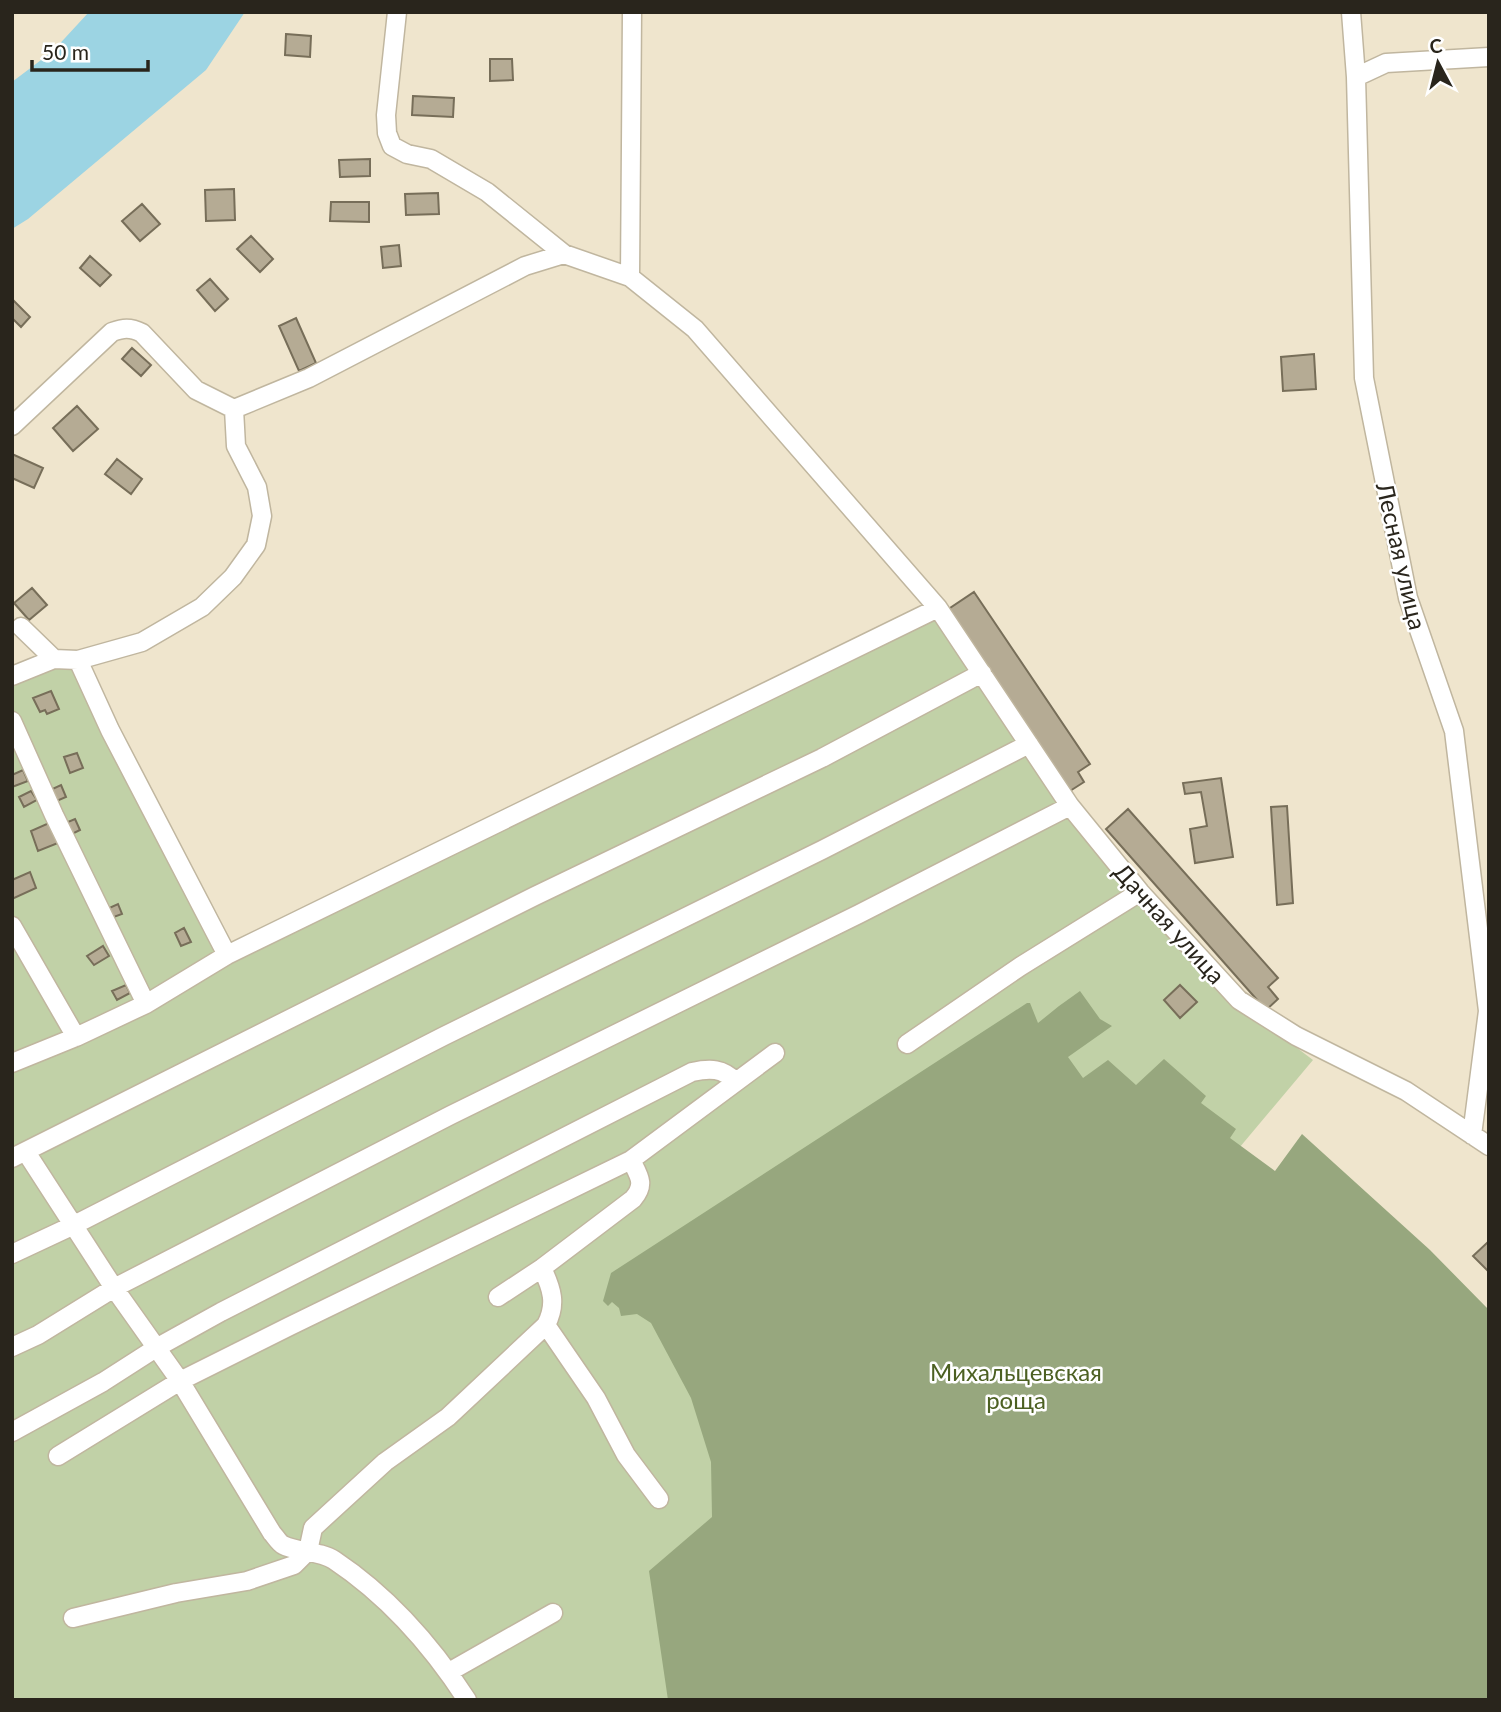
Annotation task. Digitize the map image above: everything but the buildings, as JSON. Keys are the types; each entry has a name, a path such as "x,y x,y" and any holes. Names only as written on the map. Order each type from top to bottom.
{"street":[{"name":"Дачная улица","path":"397,12 386,115 387,133 392,146 407,154 431,159 487,192 564,254 630,277 695,329 938,608 1070,806 1140,892 1239,1000 1296,1036 1406,1091 1489,1146"},
{"path":"630,277 632,12"},
{"name":"Лесная улица","path":"1351,12 1356,77 1364,378 1408,598 1454,731 1488,1010 1472,1135"},
{"path":"1356,77 1386,63 1489,57"},
{"path":"12,426 112,332 127,328 142,333 196,390 234,409 309,378 525,266 564,254"},
{"path":"12,676 54,659 78,660 142,642 202,607 233,577 256,545 262,516 257,487 236,446 234,409"},
{"path":"12,1063 146,1004 228,955 938,608"},
{"path":"21,627 54,659"},
{"path":"78,660 110,730 228,955"},
{"path":"467,1700 449,1672 416,1631 376,1592 331,1558 282,1545 272,1533 180,1381 114,1288 74,1224 19,1155 523,902 822,758 982,673"},
{"path":"12,721 54,815 146,1004"},
{"path":"12,1254 1029,744"},
{"path":"12,1347 38,1335 114,1288 452,1115 859,914 1070,806"},
{"path":"907,1044 1021,966 1140,892"},
{"path":"12,926 76,1037"},
{"path":"58,1456 180,1381 632,1160 775,1053"},
{"path":"12,1432 221,1312 692,1072 720,1070 736,1082"},
{"path":"498,1297 542,1268 637,1195 640,1180 632,1160"},
{"path":"73,1618 176,1593 247,1581 294,1565 308,1551 313,1528 385,1462 448,1417 546,1325 553,1303 550,1284 542,1268"},
{"path":"546,1325 596,1398 626,1454 659,1499"},
{"path":"449,1672 553,1613"}],"green space":[{"path":"931,606 1067,809 1236,1002 1313,1060 776,1700 12,1700 12,683 79,653 231,946"},
{"name":"Михальцевская роща","path":"1080,991 1100,1019 1112,1026 1068,1057 1083,1078 1108,1060 1136,1085 1164,1059 1206,1096 1201,1103 1236,1129 1230,1138 1275,1171 1302,1134 1430,1250 1489,1310 1489,1700 668,1700 649,1571 712,1517 711,1462 691,1398 651,1323 637,1314 621,1316 619,1308 612,1302 608,1306 603,1301 611,1273 1027,1003 1030,1003 1038,1023"}],"water":[{"path":"89,12 245,12 206,70 28,219 12,229 12,82 53,51"}]}
